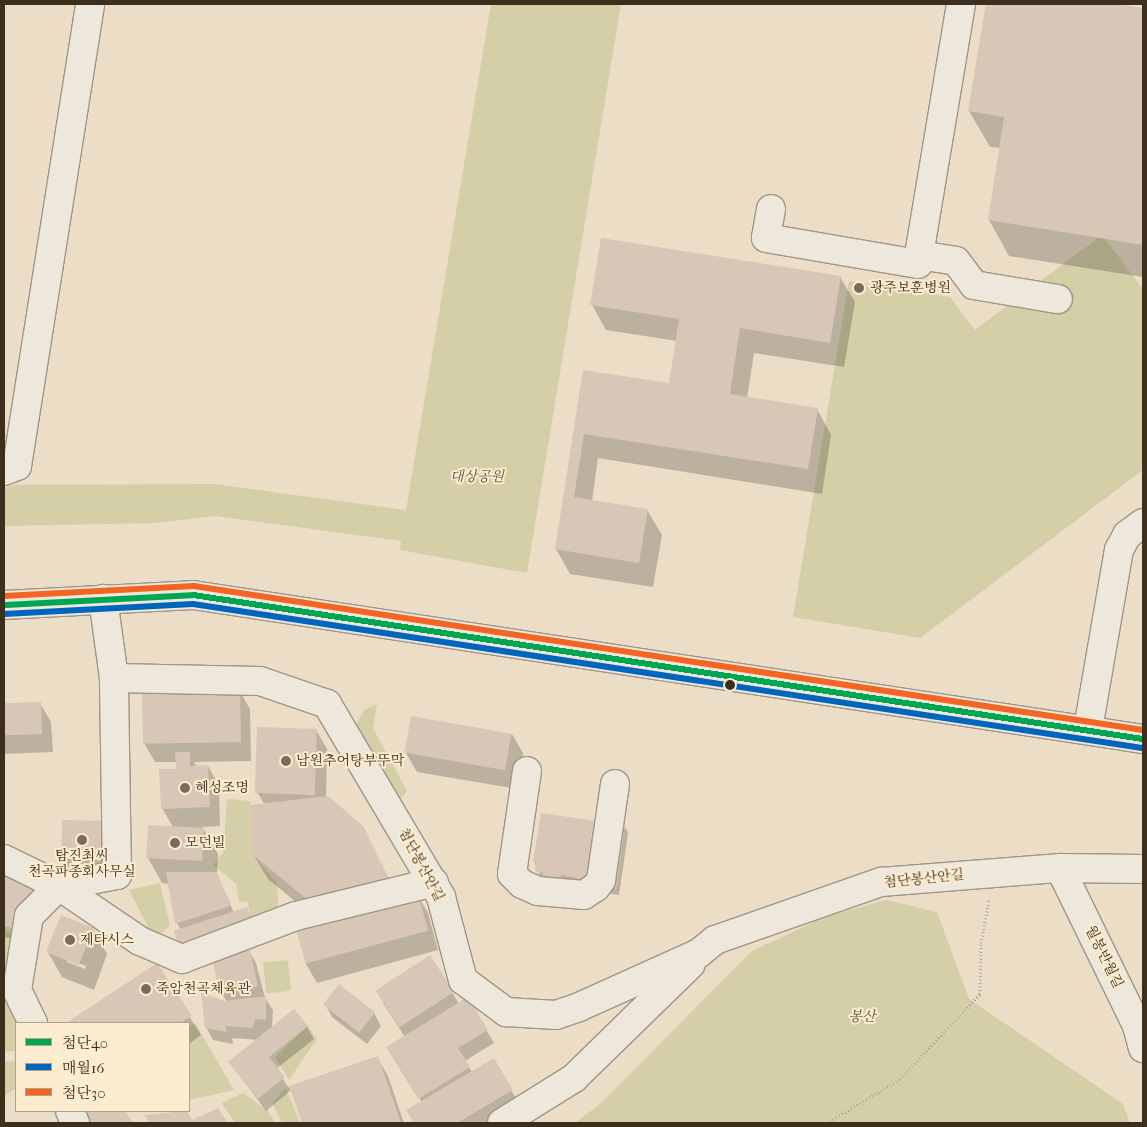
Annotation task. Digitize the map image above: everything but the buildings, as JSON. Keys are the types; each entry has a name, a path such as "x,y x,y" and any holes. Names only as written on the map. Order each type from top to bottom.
{"street":[{"path":"4,471 17,466 90,4"},
{"path":"771,209 766,238 918,264 961,4"},
{"path":"919,255 956,261 974,285 1058,299"},
{"path":"1088,729 1116,559 1127,535 1143,523"},
{"path":"4,604 158,595 203,597 1088,729 1143,739"},
{"path":"33,1022 17,990 29,916 59,886 117,875 114,678 103,599"},
{"name":"첨단봉산안길","path":"114,678 260,680 327,704 434,882 441,897 463,980 506,1012 556,1015 699,953 715,940 881,882 1060,868 1143,869"},
{"path":"527,771 512,874 522,884 538,891 584,895 596,887 601,880 615,784"},
{"path":"4,859 59,886 140,941 182,959 296,916 434,882"},
{"name":"월봉반월길","path":"1060,868 1137,1026 1143,1048"},
{"name":"첨단봉산안길","path":"502,1123 574,1078 715,940"}],"path":[{"path":"827,1123 900,1079 980,994 981,943 994,872"}],"green space":[{"name":"대상공원","path":"491,4 621,4 527,573 400,550 401,541 216,516 156,523 4,526 4,487 16,485 214,484 406,510"},
{"path":"1102,235 1143,289 1143,470 920,638 793,617 849,281 950,297 975,330"},
{"path":"377,704 373,728 407,791 399,801 356,725 364,710"},
{"path":"227,799 250,801 252,854 277,883 278,906 267,918 252,920 247,901 239,902 236,884 213,865 223,853"},
{"path":"160,883 170,926 154,939 129,890"},
{"name":"봉산","path":"886,900 937,912 969,999 1123,1104 1130,1123 575,1123 600,1104 752,951 825,917"},
{"path":"4,931 19,936 23,1022 15,1022 15,1051 4,1052"},
{"path":"288,960 291,991 266,993 263,963"},
{"path":"195,1023 234,1090 190,1100 190,1026"},
{"path":"308,1026 317,1039 289,1080 275,1057"},
{"path":"15,1061 15,1089 4,1096 4,1062"},
{"path":"286,1088 300,1123 282,1123 272,1103"},
{"path":"243,1093 268,1111 275,1123 235,1123 222,1103"}],"transit line":[{"name":"첨단30","path":"4,596 194,586 1143,730"},
{"name":"첨단40","path":"4,605 193,595 1143,739"},
{"name":"매월16","path":"4,614 193,604 1142,748"}],"place":[{"name":"광주보훈병원","path":"859,288"},
{"name":"남원추어탕부뚜막","path":"286,761"},
{"name":"혜성조명","path":"185,788"},
{"name":"탐진최씨 천곡파종회사무실","path":"82,840"},
{"name":"모던빌","path":"175,843"},
{"name":"제타시스","path":"70,940"},
{"name":"죽암천곡체육관","path":"146,989"}]}
